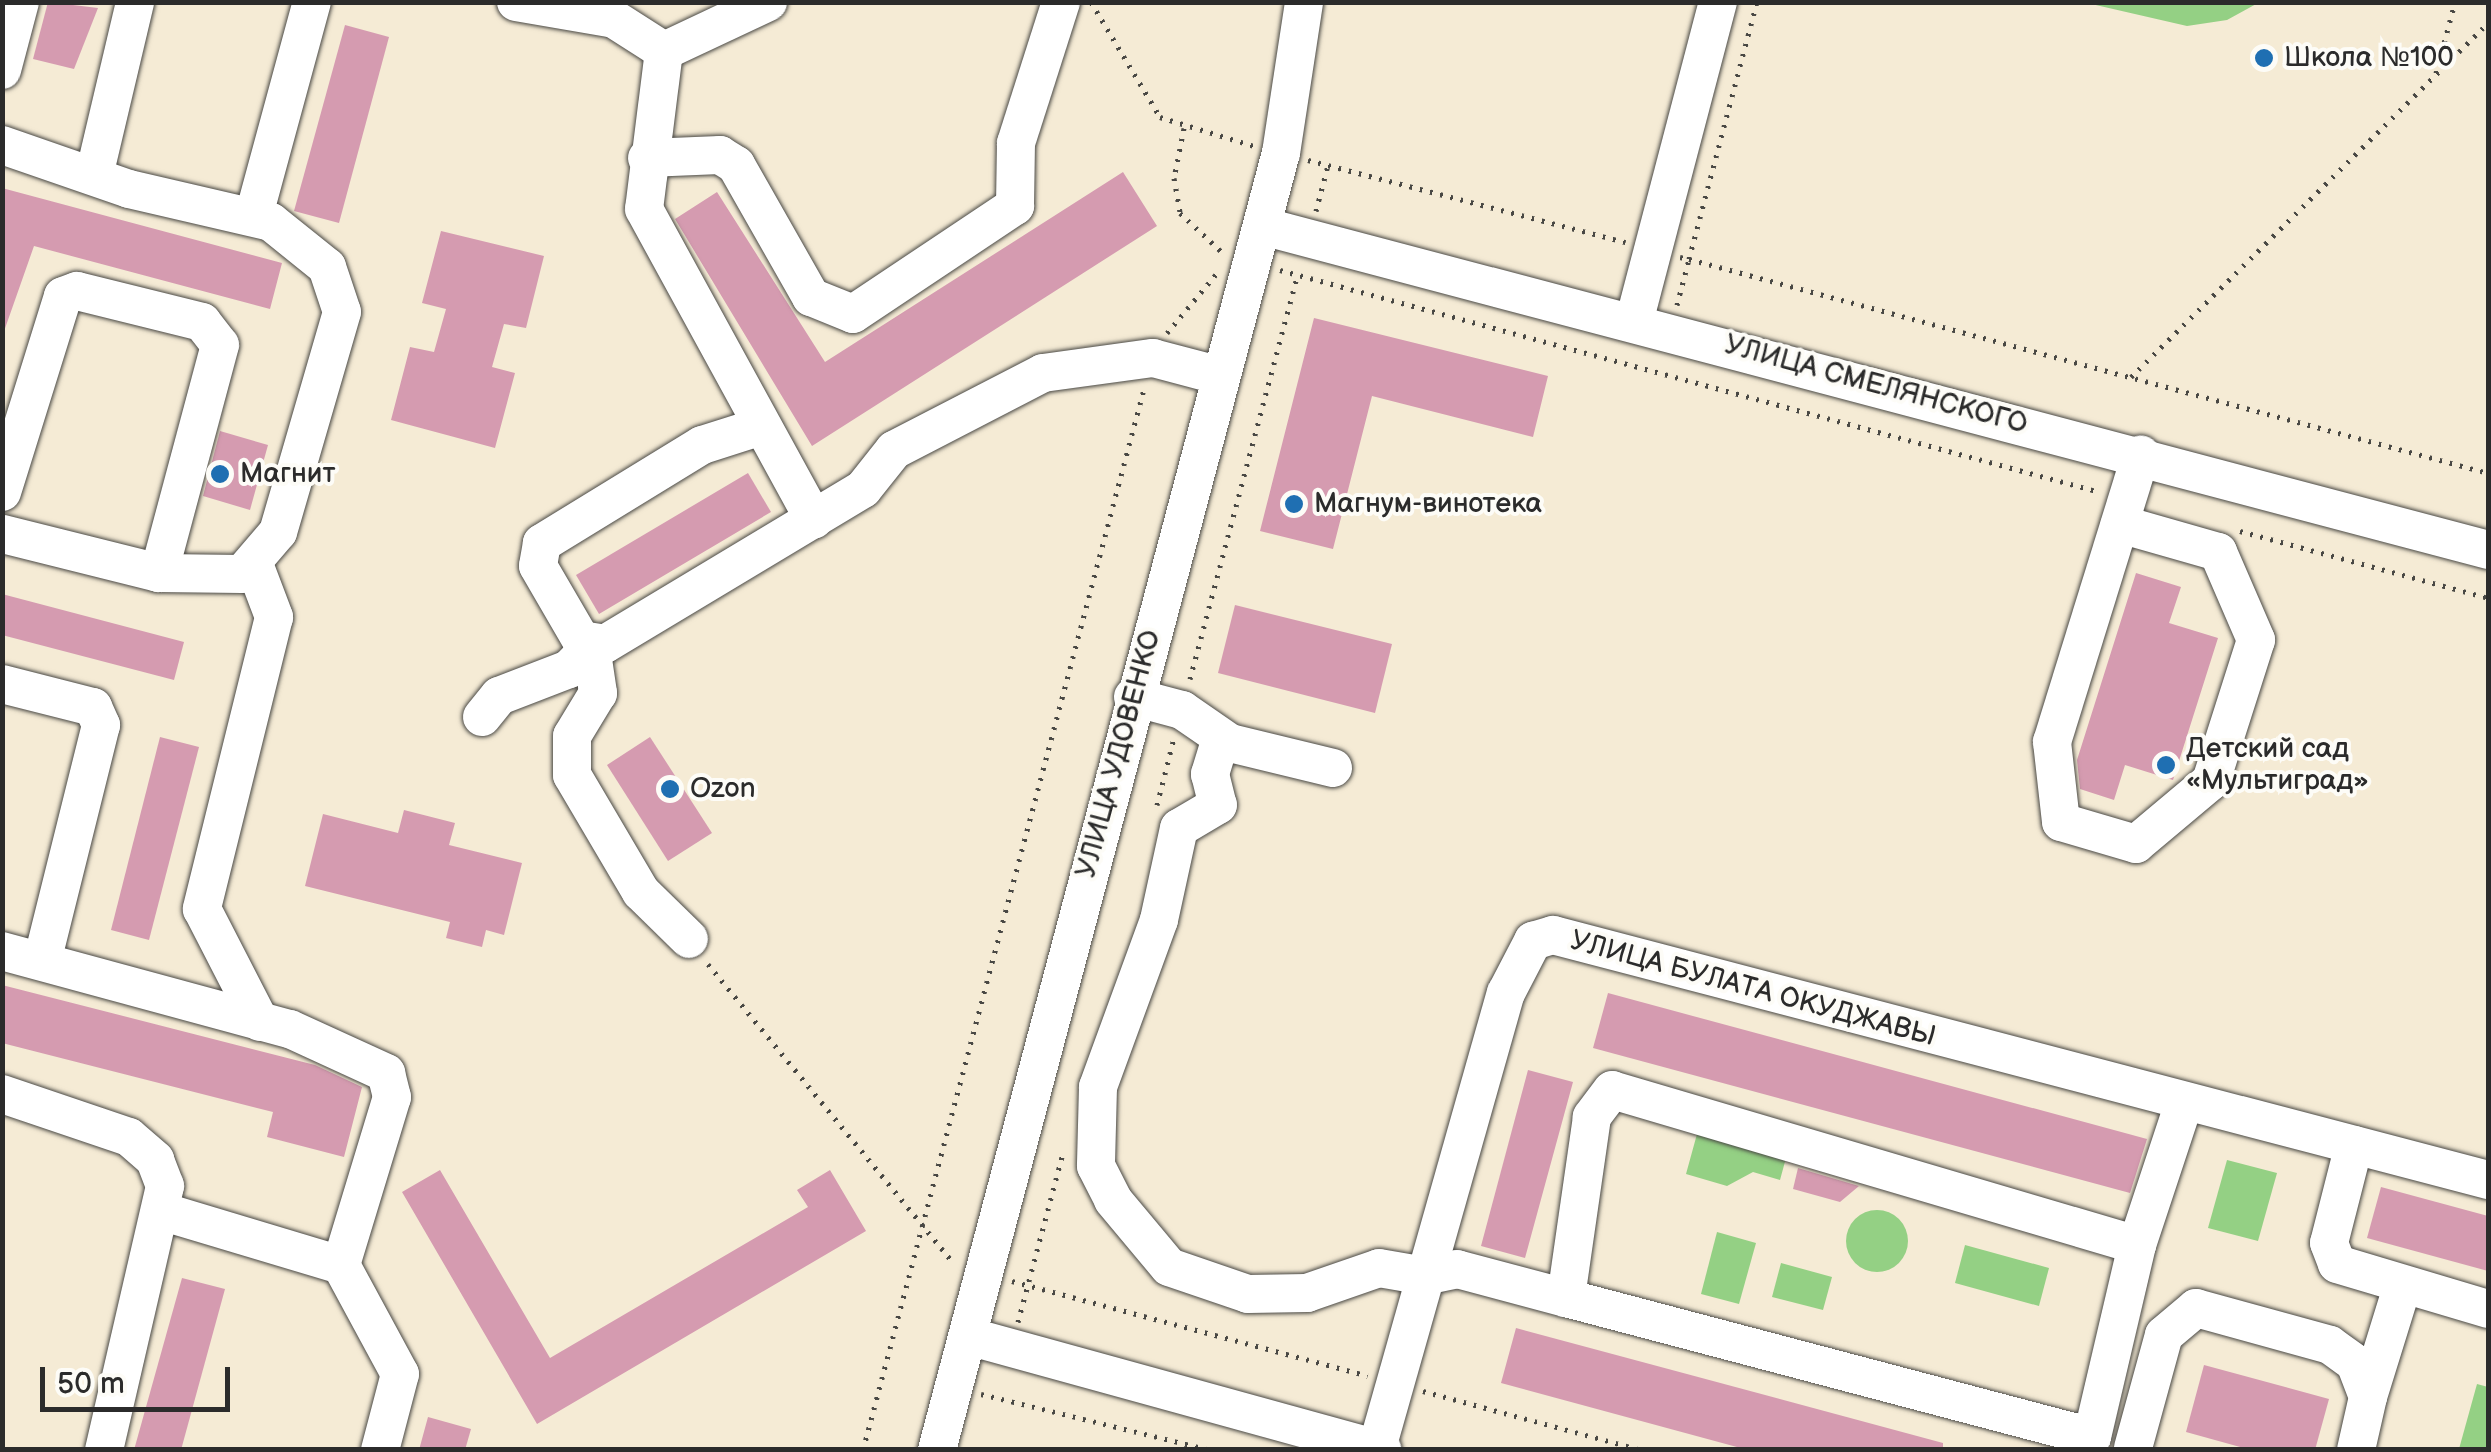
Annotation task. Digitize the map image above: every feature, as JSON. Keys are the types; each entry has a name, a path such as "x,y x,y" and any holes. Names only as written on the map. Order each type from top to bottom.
{"street":[{"path":"2,70 20,2"},
{"path":"94,176 135,2"},
{"path":"254,214 312,2"},
{"path":"516,2 614,19 664,51"},
{"path":"664,51 768,2"},
{"path":"647,158 720,156 736,165 811,297 853,314 1015,206 1016,143 1061,2"},
{"path":"1278,2 1301,58"},
{"name":"УЛИЦА УДОВЕНКО","path":"937,1450 1134,697 1282,153 1301,58 1304,2"},
{"path":"1652,327 1671,254 1718,2"},
{"path":"664,51 647,158 650,224 814,519"},
{"path":"2,145 94,176 254,214 304,242 342,301 278,532 254,564 218,579 159,573 2,534"},
{"name":"УЛИЦА СМЕЛЯНСКОГО","path":"1262,226 2142,454 2488,550"},
{"path":"2,492 62,296 77,291 202,322 220,345 159,573"},
{"path":"482,717 499,696 569,669 591,646 863,488 894,450 980,400 1093,360 1152,358 1220,376"},
{"path":"689,939 640,892 572,775 572,736 596,708 591,646 538,566 542,543 702,445 762,426"},
{"path":"2124,512 2218,552 2256,640 2212,781 2136,844 2061,822 2052,742 2142,454"},
{"path":"254,564 274,617 202,909 260,1022"},
{"path":"2,684 93,708 101,725 42,961"},
{"path":"1134,697 1182,710 1220,738 1333,768"},
{"path":"1220,738 1210,774 1218,805 1179,828 1159,920 1098,1087 1096,1166 1138,1238 1203,1284 1278,1297 1379,1268 1425,1276 1456,1269 2090,1443 2134,1449 2164,1334 2196,1308 2330,1345 2355,1364 2368,1397"},
{"name":"УЛИЦА БУЛАТА ОКУДЖАВЫ","path":"968,1336 1380,1449 1395,1383 1506,993 1533,941 1553,935 2488,1180"},
{"path":"2,950 260,1022 369,1060 390,1085 341,1265 400,1374 380,1450"},
{"path":"1566,1298 1592,1117 1612,1090 2137,1245"},
{"path":"2,1094 130,1138 155,1160 164,1212 104,1450"},
{"path":"2090,1443 2137,1245 2184,1103"},
{"path":"2354,1145 2329,1253 2348,1272 2488,1309"},
{"path":"164,1212 341,1265"},
{"path":"2356,1450 2402,1287"}],"path":[{"path":"1091,2 1160,117 1184,128 2488,473"},
{"path":"1652,327 1671,254 1757,2"},
{"path":"2435,76 2454,2"},
{"path":"2131,378 2488,23"},
{"path":"864,1450 1152,358 1183,306 1234,257 1208,246 1180,213 1174,178 1184,128"},
{"path":"1151,825 1328,165"},
{"path":"1252,262 2124,512"},
{"path":"2222,526 2488,598"},
{"path":"689,939 784,1066 922,1220 956,1266 1642,1450"},
{"path":"1012,1348 1069,1132"},
{"path":"954,1388 1210,1450"}],"green space":[{"path":"2087,3 2258,3 2227,20 2187,26"},
{"path":"1697,1134 1786,1158 1780,1180 1753,1172 1727,1186 1686,1174"},
{"path":"2227,1160 2277,1173 2258,1241 2208,1228"},
{"path":"1877,1210 1899,1219 1908,1241 1899,1263 1877,1272 1855,1263 1846,1241 1855,1219"},
{"path":"1717,1232 1756,1243 1739,1304 1701,1294"},
{"path":"1965,1245 2049,1268 2039,1306 1955,1283"},
{"path":"1781,1263 1832,1277 1823,1310 1772,1297"},
{"path":"2477,1384 2488,1387 2488,1449 2459,1449"}],"building":[{"path":"48,2 98,8 74,69 33,59"},
{"path":"345,25 389,37 339,223 294,211"},
{"path":"1123,172 1157,226 812,446 675,219 717,192 825,362"},
{"path":"2,188 282,263 270,309 34,246 2,337"},
{"path":"441,231 544,256 526,328 504,324 492,367 515,373 495,448 391,420 410,347 434,352 446,309 422,303"},
{"path":"1314,318 1548,376 1533,437 1372,396 1333,549 1260,531"},
{"path":"220,431 268,445 250,510 203,496"},
{"path":"748,473 771,512 599,614 576,575"},
{"path":"2136,573 2181,587 2169,623 2218,638 2173,780 2125,765 2114,800 2080,789 2077,760"},
{"path":"2,594 184,642 174,680 2,635"},
{"path":"1235,605 1392,644 1375,713 1218,673"},
{"path":"160,737 199,747 149,940 111,930"},
{"path":"650,737 712,833 668,861 607,765"},
{"path":"404,810 455,823 449,845 522,863 504,935 486,930 482,947 446,938 450,922 305,886 323,814 398,833"},
{"path":"2,985 315,1065 362,1087 344,1157 267,1137 273,1112 2,1043"},
{"path":"1608,993 2147,1139 2130,1193 1593,1048"},
{"path":"1528,1070 1573,1082 1525,1258 1481,1246"},
{"path":"1798,1168 1859,1186 1840,1202 1793,1189"},
{"path":"440,1170 550,1358 808,1207 797,1190 830,1170 866,1231 537,1424 402,1192"},
{"path":"2381,1187 2488,1216 2488,1271 2367,1238"},
{"path":"182,1278 225,1289 181,1450 134,1450"},
{"path":"1516,1328 1943,1443 1943,1450 1748,1450 1501,1383"},
{"path":"2204,1365 2329,1399 2315,1450 2251,1450 2186,1432"},
{"path":"428,1417 471,1429 465,1450 419,1450"}],"place":[{"name":"Школа №100","path":"2264,58"},
{"name":"Магнит","path":"220,474"},
{"name":"Магнум-винотека","path":"1294,504"},
{"name":"Детский сад «Мультиград»","path":"2166,765"},
{"name":"Ozon","path":"670,789"}]}
